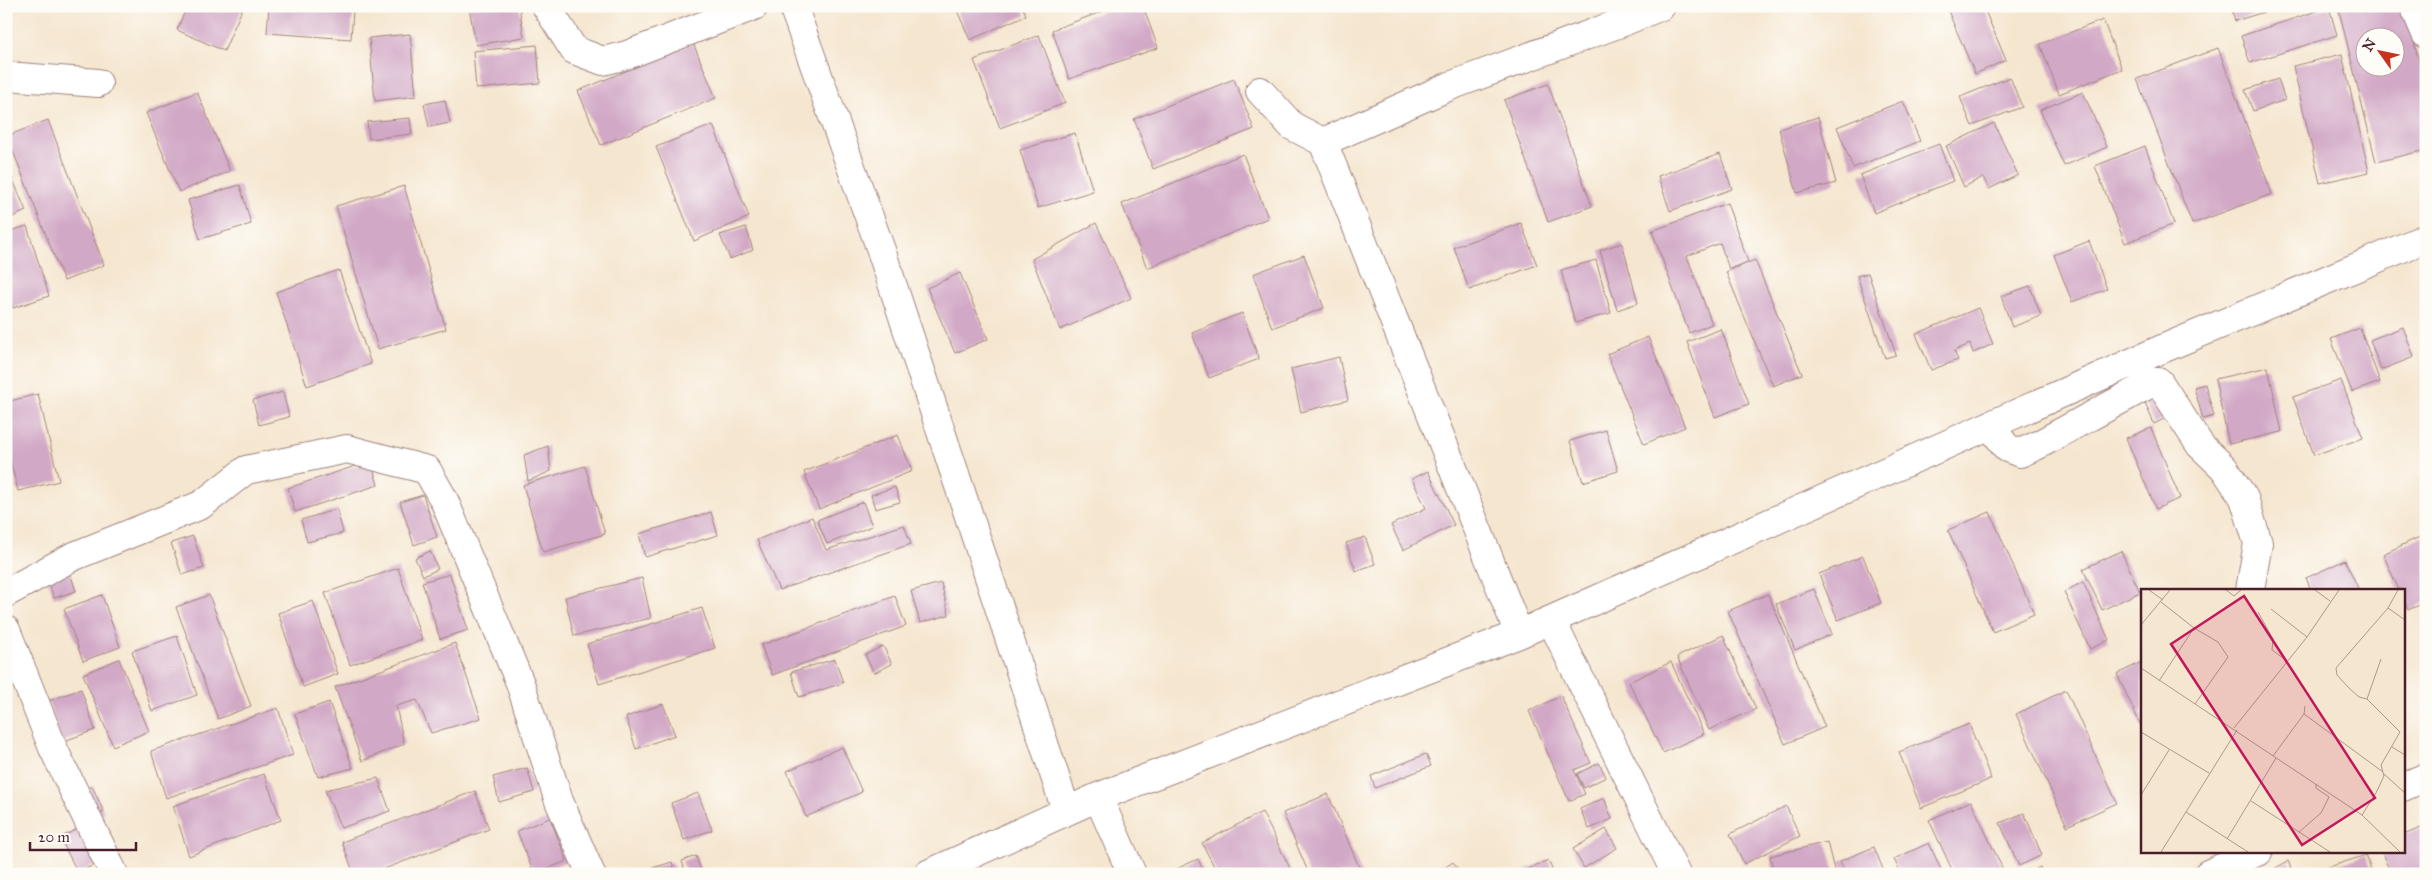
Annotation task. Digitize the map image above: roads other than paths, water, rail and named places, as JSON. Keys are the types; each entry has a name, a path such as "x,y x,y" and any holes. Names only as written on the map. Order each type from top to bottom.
{"street":[{"path":"546,6 574,50 604,61 627,55 754,6"},
{"path":"793,6 881,250 1066,810"},
{"path":"1323,142 1450,86 1661,6"},
{"path":"2414,6 2426,34"},
{"path":"6,76 98,83"},
{"path":"1260,91 1292,126 1323,142 1519,634"},
{"path":"928,874 1066,810 1552,620 2162,349 2426,238"},
{"path":"1990,425 2007,448 2020,453 2152,382 2159,382 2200,445 2224,468 2244,498 2258,543 2250,589"},
{"path":"6,593 72,557 201,505 246,470 347,450 427,470 444,500 520,683 559,801 591,874"},
{"path":"1552,620 1676,874"},
{"path":"6,630 53,748 114,874"},
{"path":"2404,787 2426,777"},
{"path":"1098,797 1132,874"},
{"path":"2208,874 2257,852"}]}
